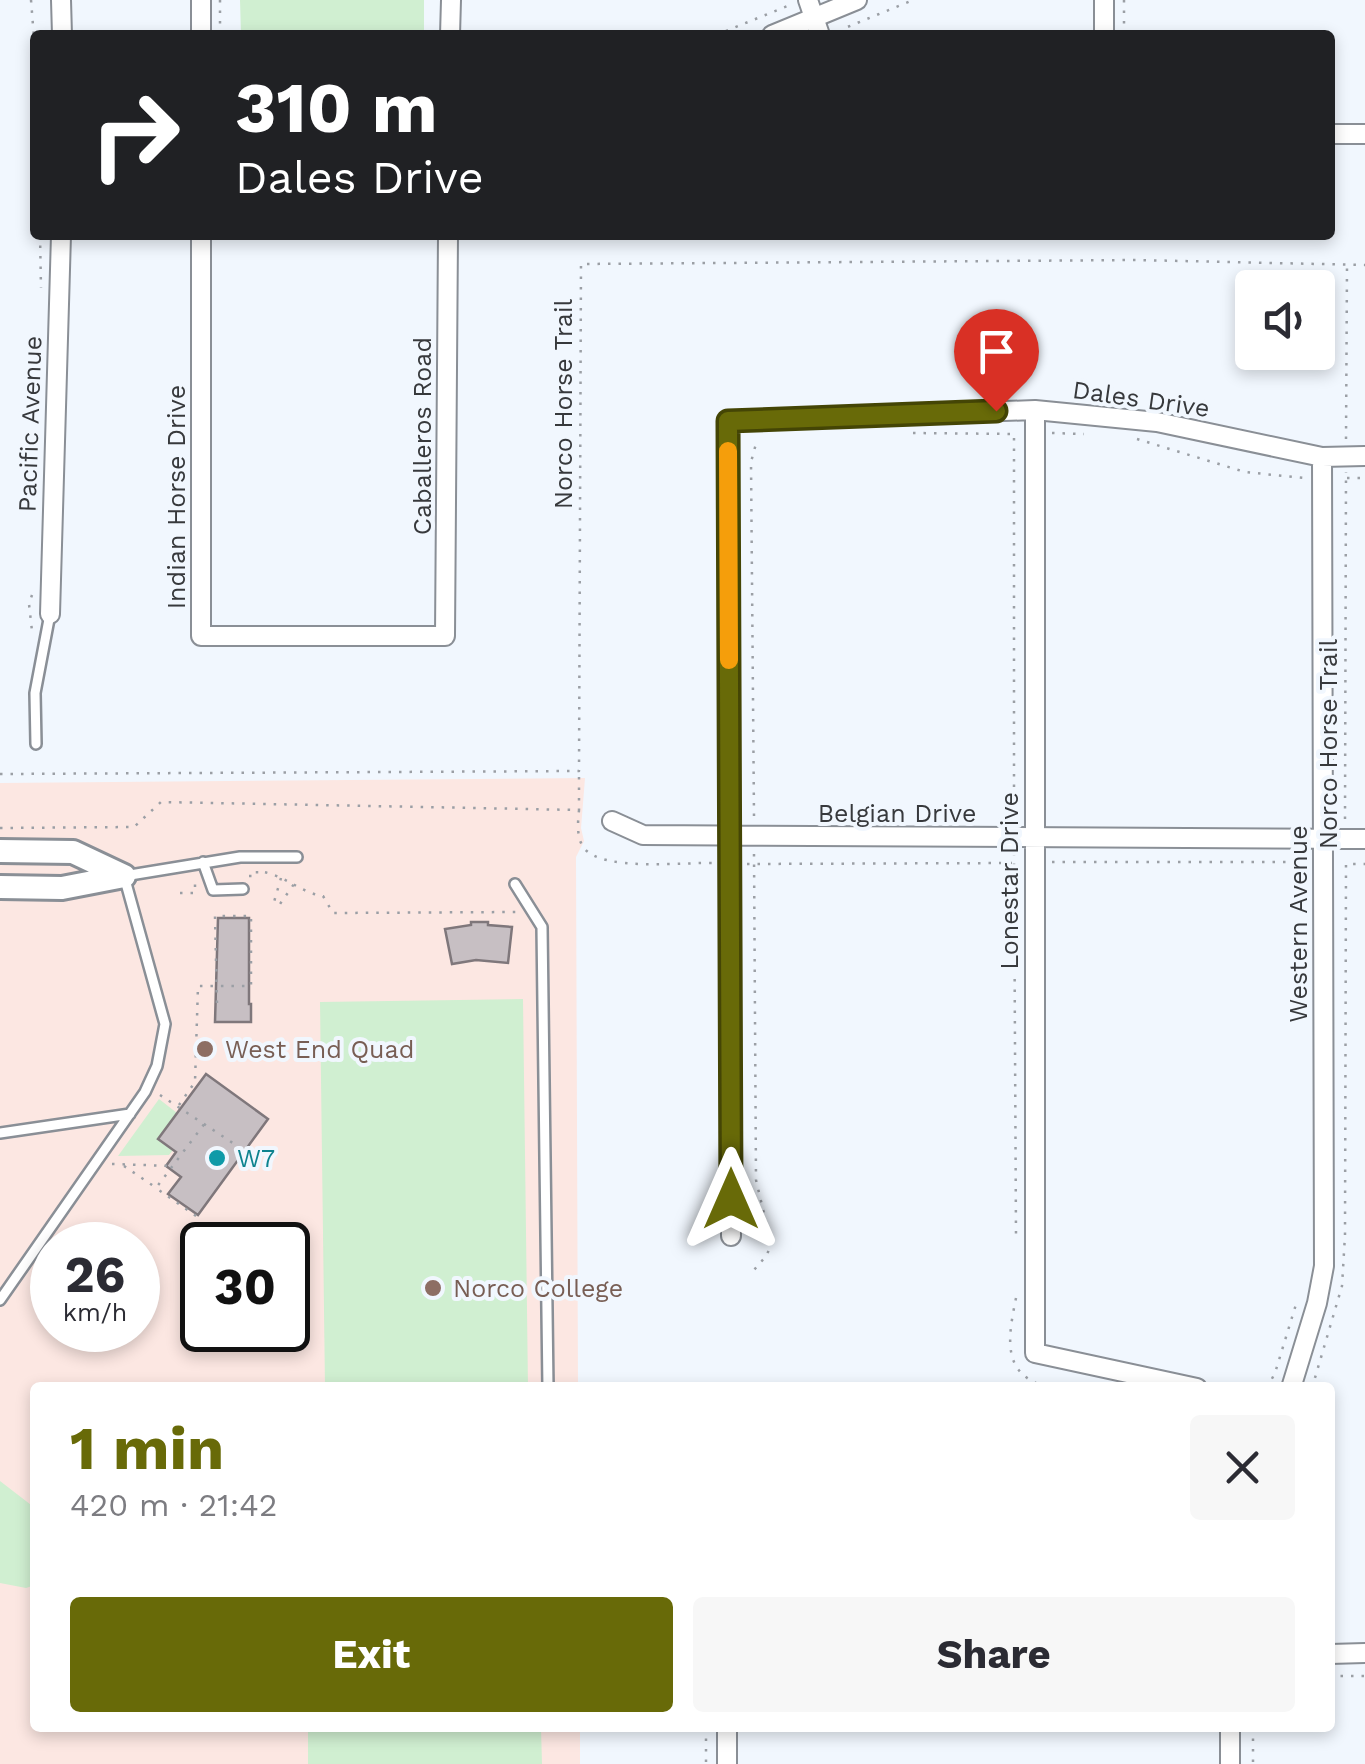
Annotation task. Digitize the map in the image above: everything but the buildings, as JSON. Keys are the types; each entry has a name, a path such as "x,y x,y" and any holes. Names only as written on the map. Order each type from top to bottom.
{"street":[{"path":"61,0 62,30"},
{"path":"200,0 200,30"},
{"path":"450,30 451,0"},
{"path":"808,0 817,27 857,0"},
{"path":"1104,0 1104,30"},
{"path":"1335,134 1365,134"},
{"name":"Pacific Avenue","path":"50,614 60,240"},
{"name":"Indian Horse Drive","path":"201,240 202,636 445,636"},
{"name":"Caballeros Road","path":"445,636 448,240"},
{"name":"Dales Drive","path":"729,836 728,421 1035,410 1157,422 1322,457 1356,456"},
{"name":"Lonestar Drive","path":"1035,410 1035,1352 1169,1382"},
{"name":"Western Avenue","path":"1293,1382 1324,1266 1322,457"},
{"name":"Belgian Drive","path":"612,821 643,836 1355,839"},
{"path":"729,836 731,1236"},
{"path":"0,852 73,852 124,876"},
{"path":"0,887 62,888 124,876"},
{"path":"1335,1654 1365,1653"},
{"path":"727,1732 727,1764"},
{"path":"1230,1732 1230,1764"}],"lane":[{"path":"36,744 35,693 50,614"},
{"path":"0,1300 130,1114 157,1066 165,1024 124,876 240,857 297,857"},
{"path":"204,862 213,890 243,889"},
{"path":"515,884 542,927 548,1382"},
{"path":"0,1134 130,1114"}],"path":[{"path":"31,0 33,30"},
{"path":"220,0 220,30"},
{"path":"729,30 789,6 794,0"},
{"path":"844,30 913,0"},
{"path":"1124,0 1124,30"},
{"name":"Norco Horse Trail","path":"1347,265 1356,456 1346,478 1355,839 1346,864 640,863 596,857 584,849 579,837 580,264 1136,260 1365,265"},
{"path":"1014,434 1088,434"},
{"path":"1128,437 1156,442 1245,472 1365,478"},
{"path":"0,774 579,771"},
{"path":"0,828 134,827 160,802 579,810"},
{"path":"244,876 257,876 257,872 282,876 310,893 324,896 333,914 532,912"},
{"path":"282,876 274,902 280,904 295,883"},
{"path":"180,893 195,893 195,878 200,878"},
{"path":"216,1004 215,916 257,916"},
{"path":"179,1106 195,1082 198,986 250,986 250,918"},
{"path":"159,1094 245,1151"},
{"path":"156,1188 205,1123"},
{"path":"110,1164 173,1166"},
{"path":"122,1164 196,1216"},
{"path":"145,1190 150,1184"},
{"path":"1270,1382 1297,1301"},
{"path":"1335,1676 1365,1676"},
{"path":"706,1732 706,1764"},
{"path":"1253,1732 1253,1764"}],"shaded area":[{"name":"Norco College","path":"585,778 581,828 584,841 576,857 578,1382 30,1382 30,1732 580,1732 580,1764 0,1764 0,783"}],"green space":[{"path":"240,0 424,0 424,30 241,30"},
{"path":"523,999 528,1382 325,1382 320,1002"},
{"path":"159,1099 177,1113 173,1150 169,1155 118,1156"},
{"path":"0,1481 30,1504 30,1587 0,1583"},
{"path":"308,1732 541,1732 542,1764 308,1764"}],"slow traffic":[{"path":"728,451 729,660"}],"place":[{"name":"West End Quad","path":"205,1049"},
{"name":"W7","path":"217,1158"},
{"name":"Norco College","path":"433,1288"}],"route":[{"path":"731,1199 728,421 996,411"}]}
